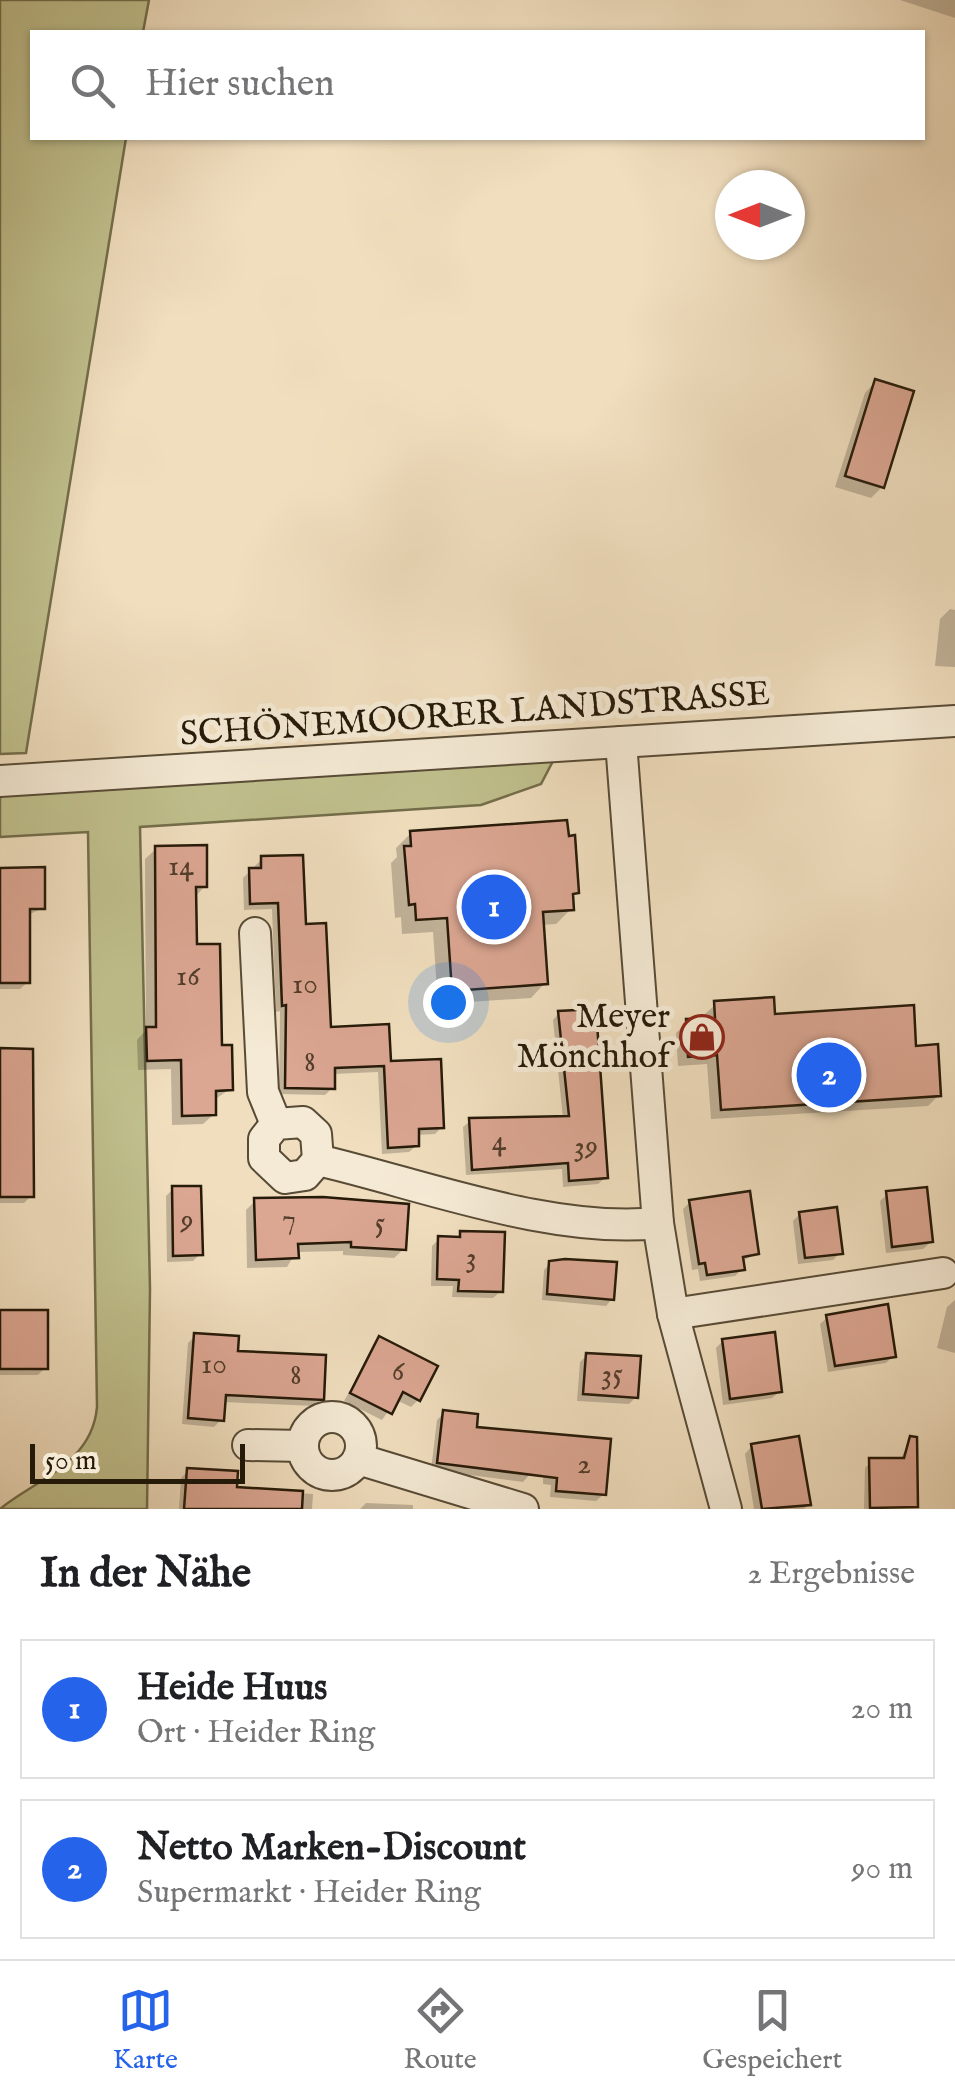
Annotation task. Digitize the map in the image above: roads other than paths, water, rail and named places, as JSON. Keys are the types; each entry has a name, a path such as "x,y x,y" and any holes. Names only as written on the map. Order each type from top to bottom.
{"street":[{"name":"SCHÖNEMOORER LANDSTRASSE","path":"0,781 955,721"},
{"path":"621,742 658,1224 673,1314 720,1508"},
{"path":"255,933 264,1092 276,1124"},
{"path":"294,1120 310,1127 320,1142 318,1160 313,1169 296,1178 276,1174 262,1148 276,1124 294,1120"},
{"path":"318,1160 547,1218 611,1226 658,1224"},
{"path":"673,1314 943,1272"},
{"path":"334,1418 357,1432 358,1459 345,1472 326,1475 310,1464 304,1446 316,1422 334,1418"},
{"path":"248,1445 304,1446"},
{"path":"358,1459 522,1509"}],"place":[{"name":"Heide Huus","path":"494,907"},
{"name":"Meyer Mönchhof","path":"702,1037"},
{"name":"Netto Marken-Discount","path":"829,1075"}]}
